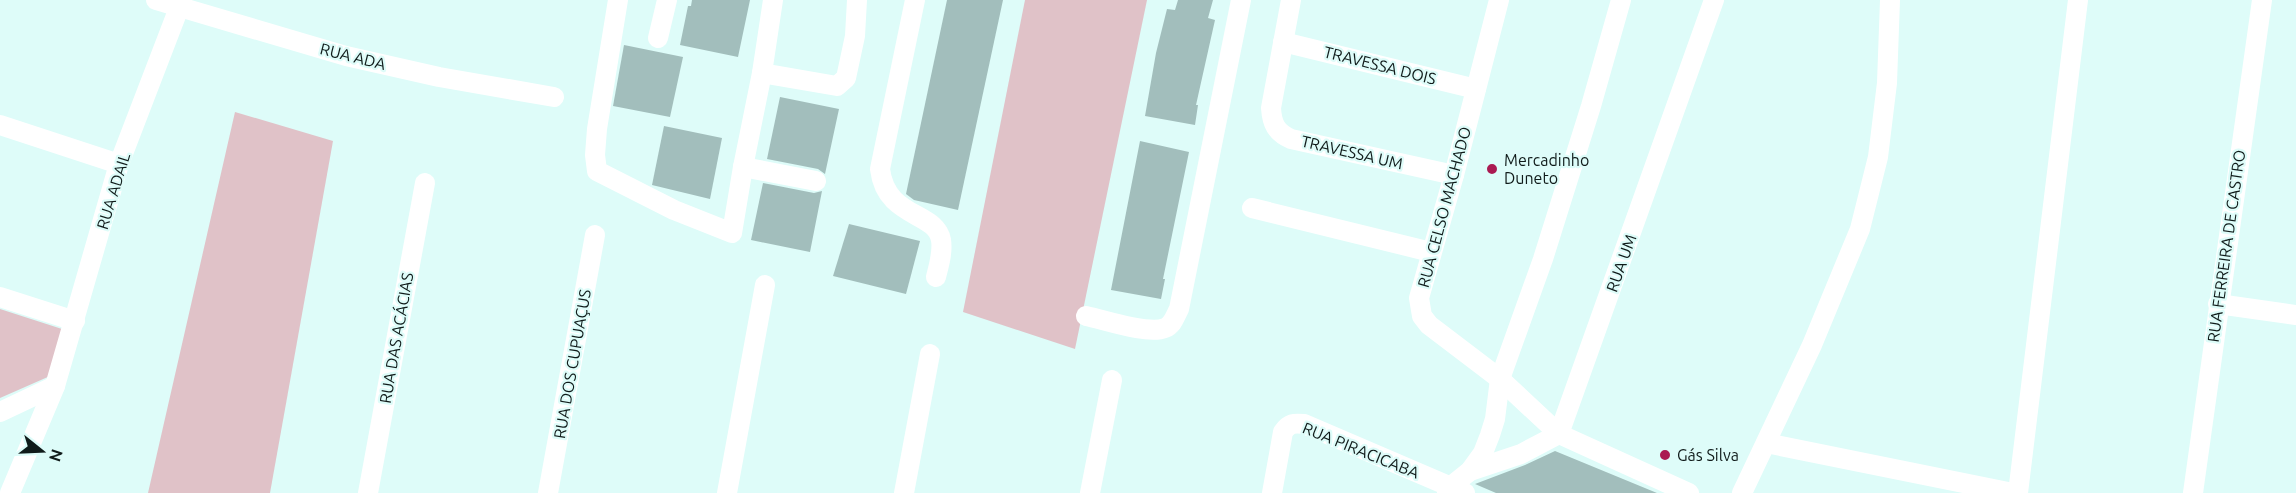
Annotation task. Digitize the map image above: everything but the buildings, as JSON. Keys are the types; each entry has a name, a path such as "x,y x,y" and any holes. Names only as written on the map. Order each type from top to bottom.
{"street":[{"name":"RUA ADA","path":"156,0 180,4 346,56 439,78 554,97"},
{"path":"618,0 597,129 595,155 597,171 674,210 732,233 762,73 773,0"},
{"path":"658,38 667,0"},
{"path":"762,73 837,86 846,78 855,36 857,0"},
{"path":"915,0 880,169 882,184 890,198 939,232 941,254 936,277"},
{"path":"1086,316 1151,330 1165,328 1173,323 1179,309 1241,0"},
{"name":"TRAVESSA UM","path":"1292,0 1271,108 1276,129 1291,139 1454,175"},
{"name":"RUA CELSO MACHADO","path":"1499,0 1454,175 1419,298 1422,316 1429,325 1500,379 1559,434 1689,493"},
{"path":"1454,491 1483,453 1491,435 1500,379 1550,237 1621,0"},
{"name":"RUA UM","path":"1559,434 1714,0"},
{"path":"1742,493 1812,345 1860,229 1878,157 1887,83 1890,0"},
{"path":"2018,493 2078,0"},
{"name":"RUA FERREIRA DE CASTRO","path":"2193,493 2262,0"},
{"name":"RUA ADAIL","path":"10,493 55,386 119,164 180,4"},
{"name":"TRAVESSA DOIS","path":"1283,42 1476,89"},
{"path":"0,125 119,164"},
{"path":"743,167 816,181"},
{"name":"RUA DAS ACÁCIAS","path":"368,493 425,183"},
{"path":"1252,208 1431,252"},
{"name":"RUA DOS CUPUAÇUS","path":"548,493 595,235"},
{"path":"727,493 765,285"},
{"path":"0,297 75,321"},
{"path":"2218,304 2296,315"},
{"path":"904,493 930,354"},
{"path":"1090,493 1112,380"},
{"path":"0,412 55,386"},
{"name":"RUA PIRACICABA","path":"1272,493 1283,432 1287,426 1296,423 1304,424 1454,491"},
{"path":"1470,471 1521,453 1559,434"},
{"path":"1766,442 2013,493"},
{"path":"0,489 3,493"}],"shaded area":[{"path":"1025,0 1147,0 1075,349 963,312"},
{"path":"235,112 333,141 270,493 148,493"},
{"path":"0,309 62,329 50,376 0,398"}],"place":[{"name":"Mercadinho Duneto","path":"1492,169"},
{"name":"Gás Silva","path":"1665,455"}]}
